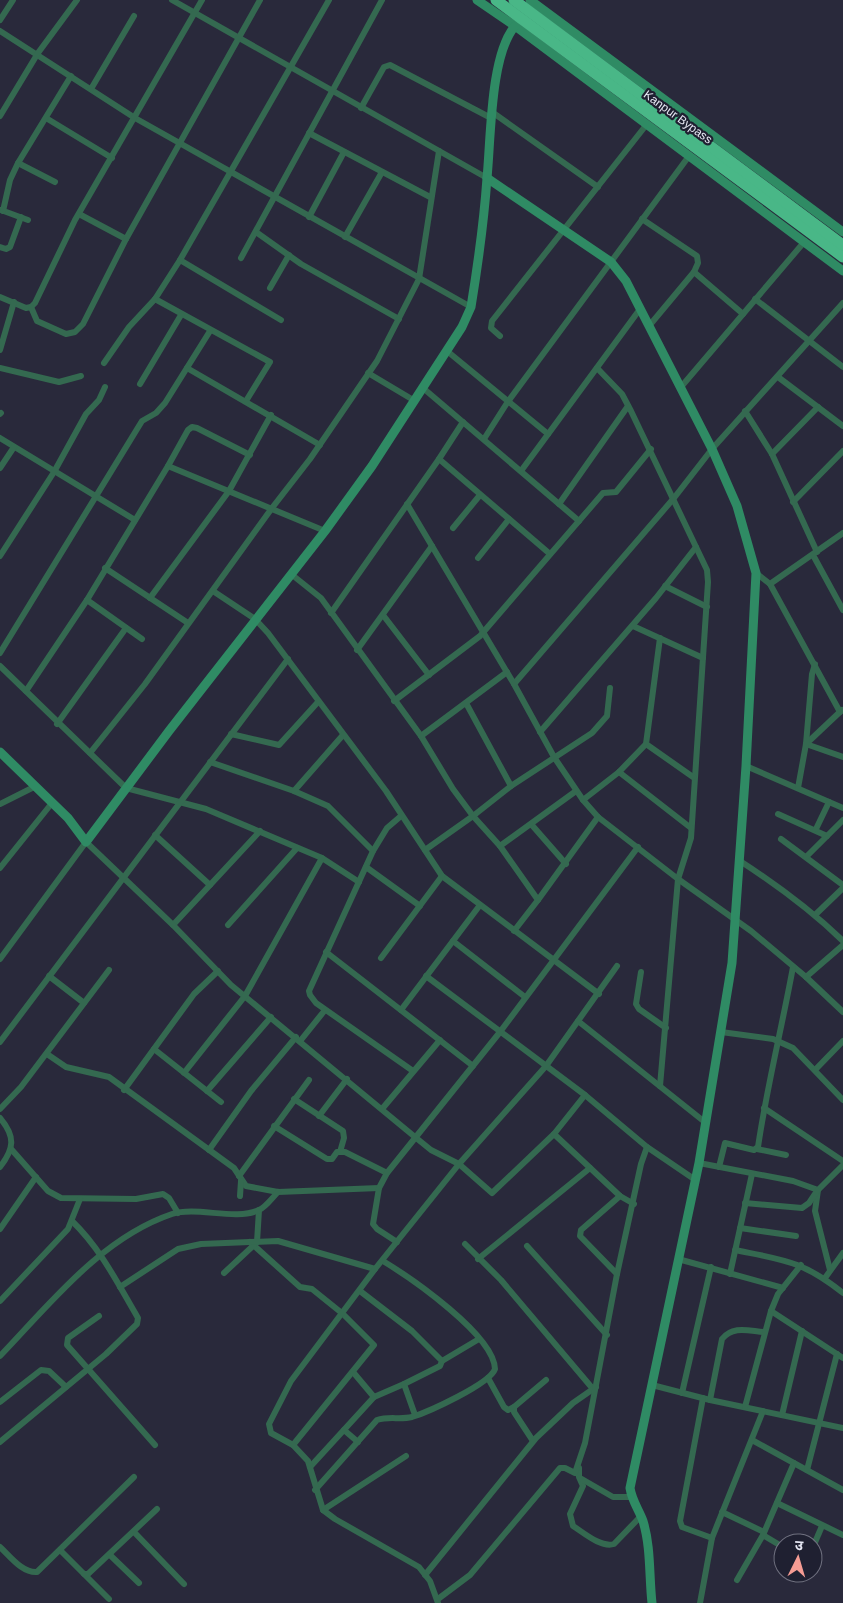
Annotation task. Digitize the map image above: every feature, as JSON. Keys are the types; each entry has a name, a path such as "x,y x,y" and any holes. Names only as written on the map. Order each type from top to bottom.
{"highway":[{"name":"Kanpur Bypass","path":"496,0 843,256"},
{"name":"Kanpur Bypass","path":"514,0 843,245"}],"street":[{"path":"0,20 13,0"},
{"path":"0,116 38,53 77,0"},
{"path":"172,0 488,178 611,262 626,281 681,387 712,449 737,506 756,573 736,920 722,1032 699,1163 694,1179 631,1482 631,1497 641,1516 648,1545 652,1603"},
{"path":"31,307 79,214 202,0"},
{"path":"31,307 37,321 66,334 75,332 82,324 126,239 181,144 260,0"},
{"path":"104,362 128,327 155,299 180,260 329,0"},
{"path":"241,258 382,0"},
{"path":"477,0 516,26 843,271"},
{"path":"530,0 843,232"},
{"path":"91,89 134,16"},
{"path":"0,959 126,788 325,531 372,466 462,326 470,307 488,178 492,115 503,46 516,26"},
{"path":"0,31 38,53 135,118 470,307"},
{"path":"361,108 384,67 394,65 492,115 598,187"},
{"path":"28,220 2,210 10,180 18,163 71,76"},
{"path":"46,118 112,158"},
{"path":"500,336 491,328 492,321 647,124"},
{"path":"309,133 430,197"},
{"path":"90,753 145,684 272,508 320,445 368,374 419,279 430,197 439,151"},
{"path":"309,217 344,152"},
{"path":"484,439 507,403 689,156"},
{"path":"18,163 55,182"},
{"path":"345,237 382,172"},
{"path":"79,214 126,239"},
{"path":"0,247 6,249 10,246 21,217"},
{"path":"642,219 697,256 698,263 694,272 649,326"},
{"path":"256,232 289,255 399,319"},
{"path":"681,387 804,241"},
{"path":"270,288 289,255"},
{"path":"180,260 281,320"},
{"path":"694,272 743,314"},
{"path":"0,297 26,308 31,307"},
{"path":"155,299 210,331 270,362 246,401"},
{"path":"756,299 843,367"},
{"path":"0,350 2,333 14,302"},
{"path":"514,684 674,498 712,449 843,303"},
{"path":"521,471 640,309"},
{"path":"140,384 181,314"},
{"path":"0,653 97,498 142,421 160,409 210,331"},
{"path":"447,351 507,403 548,434"},
{"path":"0,368 58,382 81,376"},
{"path":"187,368 320,445"},
{"path":"597,368 622,394 651,449 707,570 691,828 690,838 678,879 660,1086"},
{"path":"368,374 415,401"},
{"path":"778,377 843,426"},
{"path":"0,556 54,472 86,414 99,400 105,387"},
{"path":"423,388 579,521"},
{"path":"559,504 628,406"},
{"path":"772,454 818,408"},
{"path":"745,411 772,454 815,554 843,610"},
{"path":"150,598 229,491 271,415"},
{"path":"331,613 463,422"},
{"path":"26,691 86,600 188,430 192,427 197,428 250,455"},
{"path":"0,438 135,520"},
{"path":"0,468 14,447"},
{"path":"394,701 484,633 602,493 616,492 651,449"},
{"path":"793,502 843,452"},
{"path":"439,459 550,554"},
{"path":"168,466 325,531"},
{"path":"453,528 480,495"},
{"path":"407,504 514,684 554,757 583,800 598,817 678,879 736,920 794,967 843,1012"},
{"path":"478,558 509,520"},
{"path":"770,584 843,533"},
{"path":"357,650 432,546"},
{"path":"540,732 633,626 696,547"},
{"path":"105,568 188,623"},
{"path":"756,573 770,584 841,710 806,744"},
{"path":"291,574 321,598 421,736 474,816 500,846 538,900"},
{"path":"665,586 706,607"},
{"path":"213,591 255,619 288,659 318,702 386,791 442,876 599,994"},
{"path":"86,600 142,639"},
{"path":"382,615 429,676"},
{"path":"633,626 703,658"},
{"path":"58,724 126,628"},
{"path":"583,800 619,772 646,744 660,638"},
{"path":"0,1042 288,659"},
{"path":"798,788 806,744 812,674 815,664"},
{"path":"0,666 126,788 206,809 322,858 359,882"},
{"path":"421,736 507,672"},
{"path":"425,850 474,816 511,786 592,733 607,716 610,688"},
{"path":"231,734 279,746 318,702"},
{"path":"466,703 511,786"},
{"path":"294,791 324,753 343,735"},
{"path":"646,744 693,777"},
{"path":"806,744 843,757"},
{"path":"1,754 68,818 86,842 245,996 431,1150 459,1164 492,1193 554,1134 585,1096"},
{"path":"210,762 294,791 328,806 373,851"},
{"path":"746,766 843,808"},
{"path":"619,772 691,828"},
{"path":"0,804 36,786"},
{"path":"500,846 576,791"},
{"path":"816,829 829,802"},
{"path":"0,868 52,803"},
{"path":"778,814 816,829 827,836"},
{"path":"402,816 387,828 373,851 309,991 310,996 316,1003 413,1072"},
{"path":"514,931 566,864 598,817"},
{"path":"806,857 843,820"},
{"path":"531,824 566,864"},
{"path":"173,925 260,831"},
{"path":"155,835 210,885"},
{"path":"781,839 843,886 815,915"},
{"path":"397,1242 377,1229 373,1224 380,1188 387,1173 500,1032 638,847"},
{"path":"228,924 297,848"},
{"path":"184,1073 245,996 322,858"},
{"path":"740,861 815,915 843,943 806,977"},
{"path":"366,866 420,906"},
{"path":"381,958 442,876"},
{"path":"401,1010 480,905"},
{"path":"452,941 526,997"},
{"path":"326,952 473,1066"},
{"path":"617,966 599,994 546,1066 459,1164 375,1269 291,1381 270,1420 269,1430 292,1445 308,1461 323,1510 419,1568 425,1575 438,1601 470,1575 560,1468 565,1468 575,1474 607,1335 641,1164 647,1147"},
{"path":"757,1149 770,1072 779,1041 794,967"},
{"path":"0,1109 21,1087 47,1054 109,970"},
{"path":"124,1090 194,994 218,971"},
{"path":"641,972 636,1004 639,1009 666,1028"},
{"path":"49,976 84,1003"},
{"path":"426,976 585,1096 647,1147 694,1179"},
{"path":"209,1150 251,1091 325,1010"},
{"path":"207,1091 271,1017"},
{"path":"578,1021 706,1123"},
{"path":"722,1032 779,1041 793,1048 843,1100"},
{"path":"382,1109 440,1040"},
{"path":"815,1070 843,1042"},
{"path":"154,1049 221,1102"},
{"path":"47,1054 66,1067 109,1077 124,1090 234,1168 246,1186 278,1192 380,1188"},
{"path":"319,1116 346,1079"},
{"path":"240,1196 240,1179 274,1126 309,1080"},
{"path":"274,1126 327,1159 332,1159 340,1152 345,1134 294,1099"},
{"path":"745,1203 802,1208 809,1203 818,1190 843,1163 764,1108"},
{"path":"0,1118 7,1126 12,1150 48,1191 61,1198 136,1199 163,1194 169,1198 178,1213"},
{"path":"554,1134 620,1196 634,1204"},
{"path":"719,1167 725,1143 786,1155"},
{"path":"0,1167 12,1150"},
{"path":"340,1152 387,1173"},
{"path":"699,1163 793,1181 818,1190"},
{"path":"478,1259 590,1168"},
{"path":"730,1274 752,1174"},
{"path":"0,1228 36,1177"},
{"path":"818,1190 815,1211 830,1270"},
{"path":"0,1356 44,1309 101,1254 127,1236 178,1213 246,1213 259,1210 278,1192"},
{"path":"618,1274 580,1236 581,1230 620,1196"},
{"path":"0,1301 61,1237 72,1221 80,1199"},
{"path":"224,1273 254,1243 259,1210"},
{"path":"0,1442 88,1369 137,1324 138,1318 101,1254 90,1238 72,1221"},
{"path":"740,1228 796,1236"},
{"path":"254,1243 300,1287 312,1288 343,1314 374,1345 292,1445"},
{"path":"120,1287 186,1246 254,1243 289,1244 375,1269"},
{"path":"464,1244 501,1280 595,1388"},
{"path":"528,1246 607,1335"},
{"path":"735,1250 801,1265 825,1278 843,1293"},
{"path":"825,1278 843,1253"},
{"path":"678,1259 783,1288"},
{"path":"316,1490 377,1420 415,1415 449,1402 494,1373 495,1364 493,1357 457,1316 416,1281 383,1261"},
{"path":"746,1407 771,1311 783,1288 801,1265"},
{"path":"682,1393 711,1267"},
{"path":"360,1291 412,1331 442,1361"},
{"path":"771,1311 840,1356 819,1423 807,1470"},
{"path":"99,1316 66,1342 67,1345 156,1445"},
{"path":"710,1400 722,1339 727,1333 735,1329 764,1332"},
{"path":"782,1415 802,1331"},
{"path":"310,1467 374,1397 440,1366 442,1361 479,1339"},
{"path":"0,1402 41,1370 49,1371 66,1387"},
{"path":"353,1372 374,1397"},
{"path":"488,1378 504,1407 508,1410 546,1380"},
{"path":"404,1384 415,1415"},
{"path":"652,1385 710,1400 843,1428"},
{"path":"425,1575 533,1441 573,1403 595,1388"},
{"path":"703,1398 680,1521 682,1527 712,1538"},
{"path":"514,1407 514,1412 533,1441"},
{"path":"700,1603 712,1538 763,1411"},
{"path":"344,1430 358,1442"},
{"path":"752,1440 843,1490"},
{"path":"323,1510 406,1456"},
{"path":"737,1580 764,1533 794,1463"},
{"path":"578,1464 579,1477 583,1486 570,1514 572,1526 603,1544 609,1545 614,1544 641,1516"},
{"path":"0,1546 30,1572 36,1572 134,1477"},
{"path":"579,1477 613,1497 631,1497"},
{"path":"777,1503 843,1535"},
{"path":"84,1574 93,1571 157,1509"},
{"path":"722,1512 764,1533 773,1540"},
{"path":"819,1533 822,1526"},
{"path":"134,1532 184,1584"},
{"path":"60,1550 109,1600"},
{"path":"110,1555 139,1583"}]}
